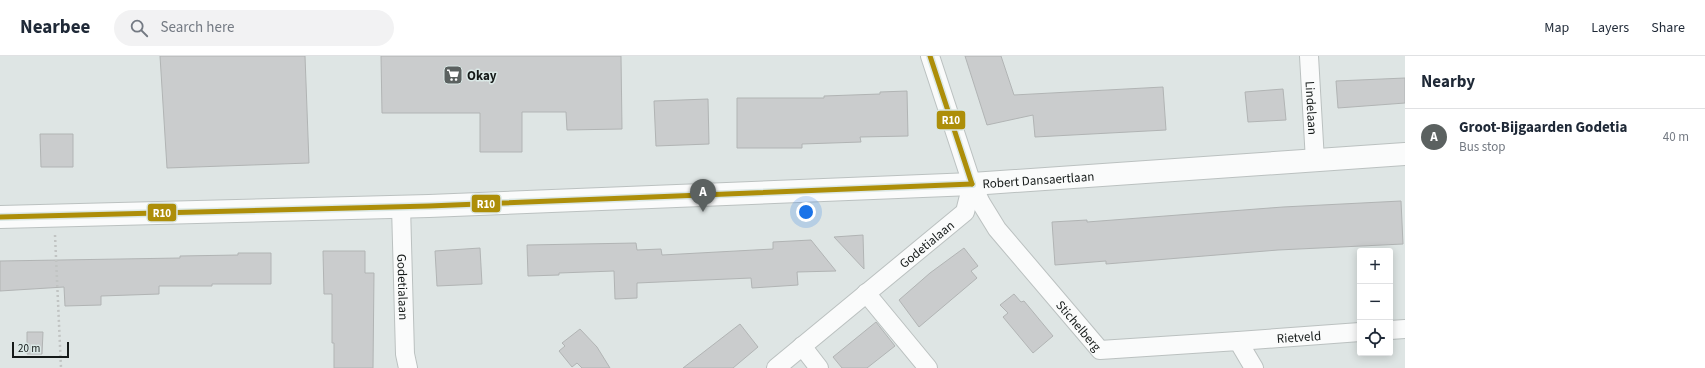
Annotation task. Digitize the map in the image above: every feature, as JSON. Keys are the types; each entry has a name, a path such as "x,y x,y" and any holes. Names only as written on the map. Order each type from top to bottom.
{"street":[{"path":"930,56 972,184"},
{"name":"Lindelaan","path":"1308,56 1315,160"},
{"name":"Robert Dansaertlaan","path":"0,217 401,206 972,184 1405,154"},
{"name":"Godetialaan","path":"776,368 965,212 972,184"},
{"name":"Stichelberg","path":"972,184 981,203 998,229 1100,350 1238,341"},
{"name":"Godetialaan","path":"401,206 406,354 408,368"},
{"path":"866,293 928,368"},
{"path":"1393,330 1405,329"},
{"name":"Rietveld","path":"1238,341 1357,332"},
{"path":"1238,341 1254,368"},
{"path":"802,346 819,368"}],"path":[{"path":"54,215 61,368"}],"building":[{"path":"160,56 305,56 309,163 167,168"},
{"path":"381,56 621,56 622,129 567,130 566,112 522,112 522,152 480,152 480,113 382,113"},
{"path":"965,56 1001,56 1014,95 1163,87 1166,130 1035,137 1033,115 987,125"},
{"path":"1405,78 1405,103 1338,108 1336,81"},
{"path":"1283,89 1286,120 1248,122 1245,92"},
{"path":"907,91 908,136 860,137 861,142 802,144 802,148 737,148 737,98 824,98 824,96 880,94 880,92"},
{"path":"708,99 709,144 656,146 654,101"},
{"path":"40,134 73,134 73,167 41,167"},
{"path":"1401,201 1403,244 1278,250 1106,264 1106,261 1055,265 1052,222 1087,220 1087,222 1283,207"},
{"path":"863,235 864,269 834,237"},
{"path":"811,240 836,271 797,272 798,285 752,288 751,278 637,283 637,298 615,299 614,271 528,276 527,245 636,243 637,250 661,249 662,255 773,249 773,242"},
{"path":"480,248 482,284 437,286 435,251"},
{"path":"964,248 978,266 971,271 977,278 919,327 899,300 930,273"},
{"path":"323,251 365,251 365,273 374,273 373,368 334,368 334,343 332,343 332,294 324,294"},
{"path":"238,253 271,253 271,284 159,286 159,294 101,296 101,305 65,306 64,287 0,291 0,261 180,258 180,256 238,255"},
{"path":"1014,294 1021,302 1024,301 1053,336 1033,353 1003,317 1008,313 1000,305"},
{"path":"876,322 895,346 867,368 842,368 833,357"},
{"path":"740,324 758,347 733,368 683,368"},
{"path":"580,329 597,347 610,368 582,368 577,363 572,367 559,351 565,346 562,343"},
{"path":"27,332 43,332 42,354 27,354"}],"transit line":[{"name":"R10","path":"930,56 972,184"},
{"name":"R10","path":"0,217 429,206 972,184"}],"place":[{"name":"Okay","path":"453,75"},
{"name":"Groot-Bijgaarden Godetia","path":"703,212"}]}
